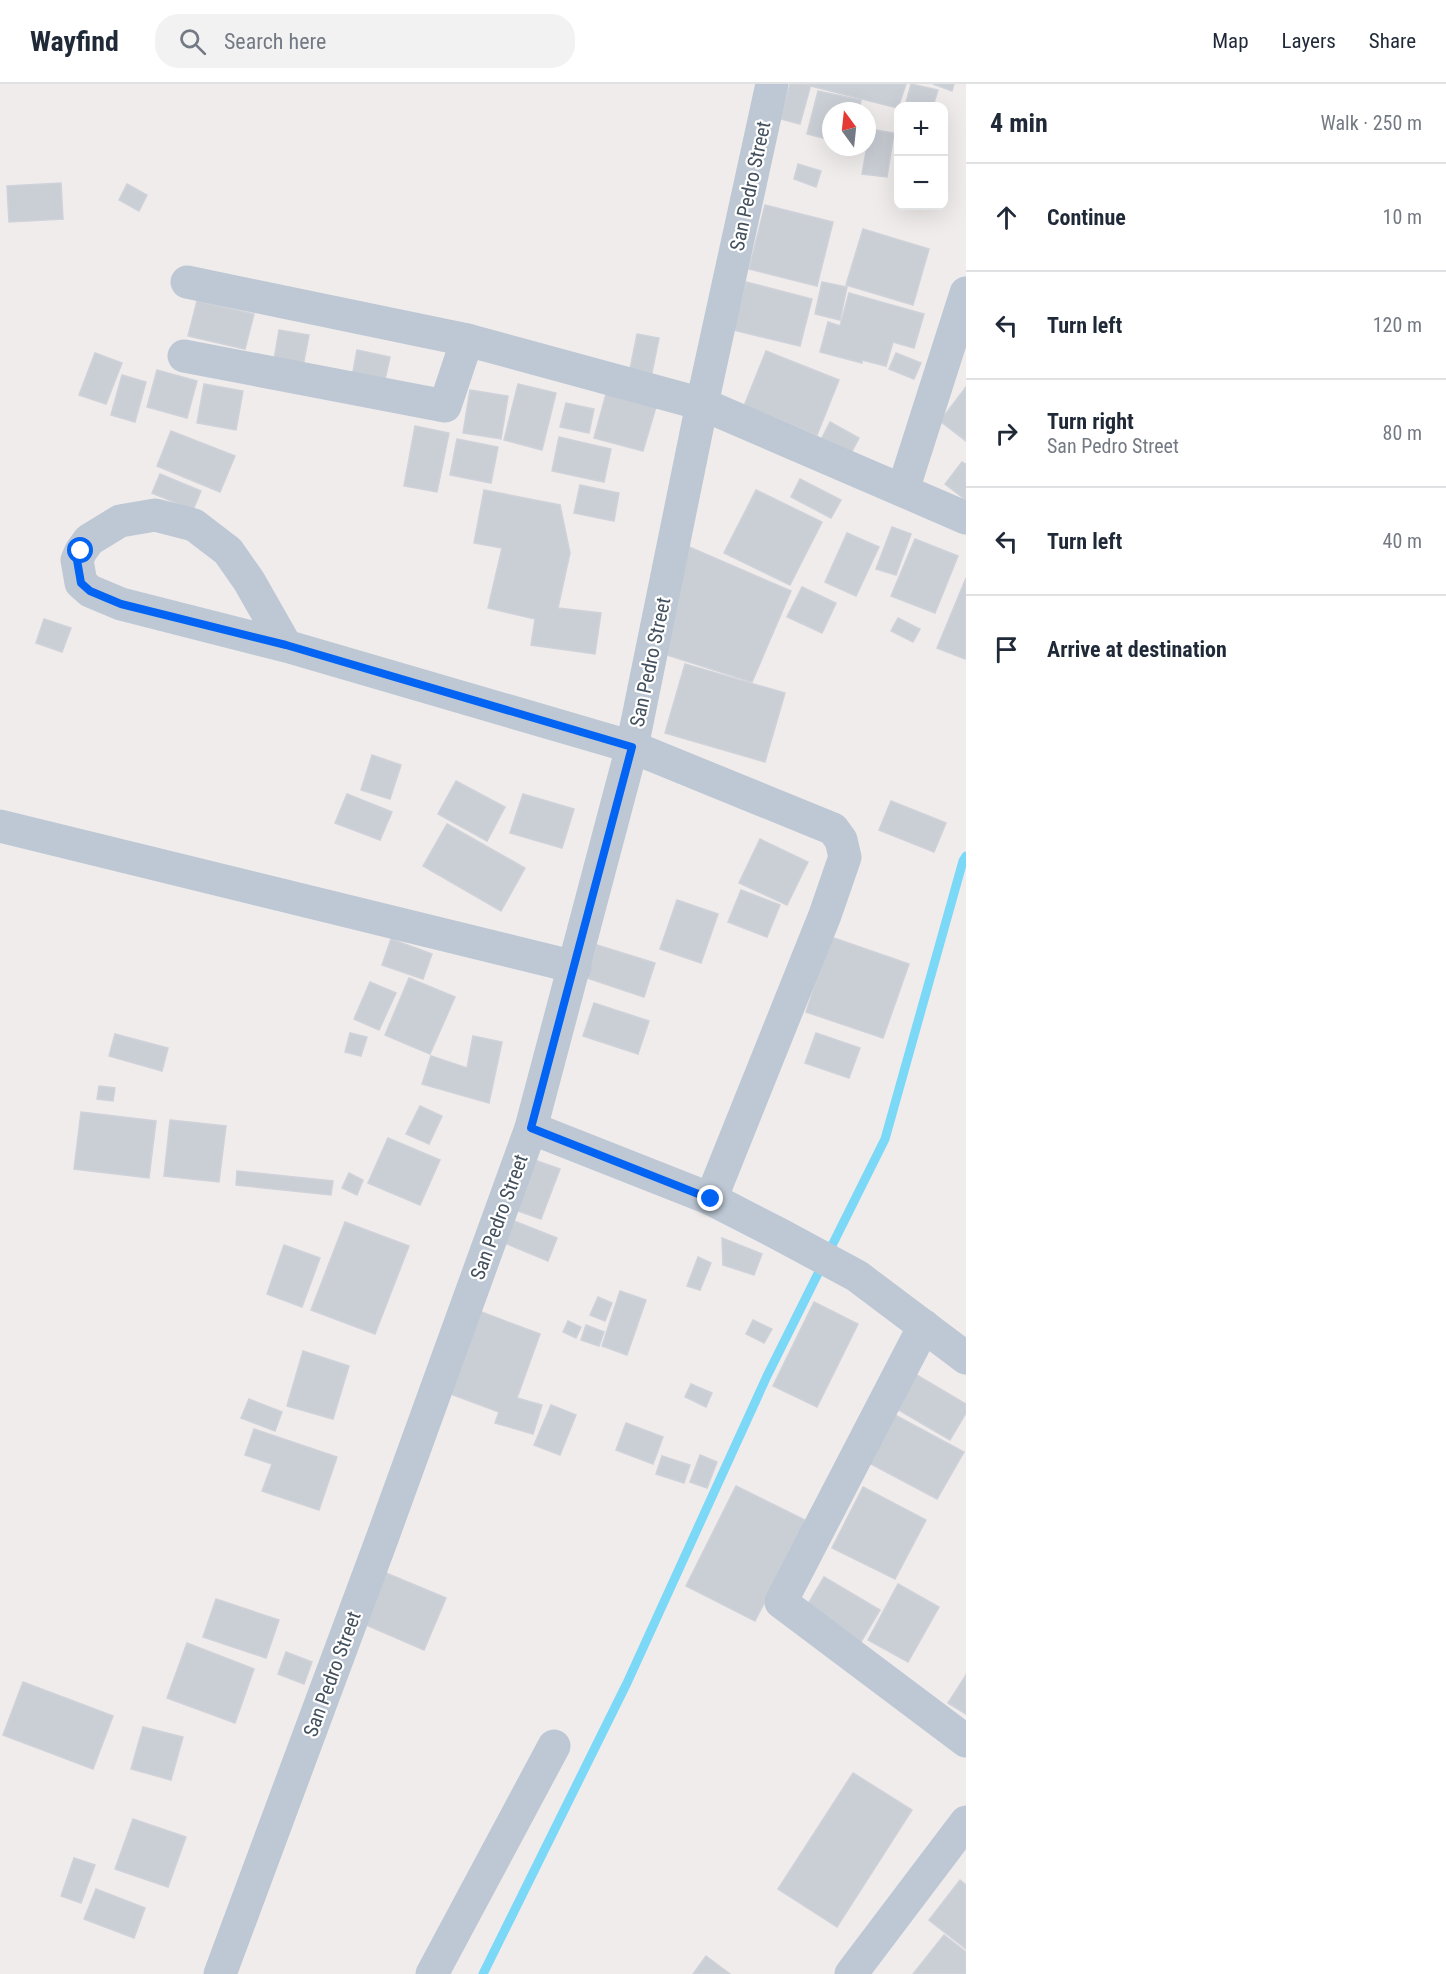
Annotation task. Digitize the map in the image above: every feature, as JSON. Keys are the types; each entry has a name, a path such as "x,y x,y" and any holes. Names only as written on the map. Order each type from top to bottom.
{"street":[{"name":"San Pedro Street","path":"220,1974 387,1525 531,1128 632,747 702,404 772,84"},
{"path":"188,282 466,340 702,404 966,518"},
{"path":"903,490 966,293"},
{"path":"184,356 445,406 466,340"},
{"path":"286,645 249,581 228,551 194,525 155,515 120,521 89,540 77,560 81,583 90,591 121,604 286,645 632,747 833,829 841,840 845,857 825,915 711,1199"},
{"path":"0,826 575,967"},
{"path":"531,1128 711,1199 857,1276 966,1358"},
{"path":"924,1326 781,1602 966,1741"},
{"path":"432,1974 554,1746"},
{"path":"851,1974 966,1822"}],"building":[{"path":"790,84 811,84 800,124 781,119"},
{"path":"803,84 906,84 900,102 894,102 894,107"},
{"path":"911,84 938,90 934,102 906,102"},
{"path":"933,84 954,84 952,91"},
{"path":"818,91 861,100 861,102 822,102 822,138 807,134"},
{"path":"876,130 894,133 887,177 862,174 865,156 876,156"},
{"path":"798,164 821,171 816,187 794,179"},
{"path":"61,183 63,219 9,222 7,186"},
{"path":"127,184 147,195 139,211 119,200"},
{"path":"765,205 833,222 817,286 749,269"},
{"path":"863,229 929,249 913,305 846,285"},
{"path":"746,282 812,299 800,346 733,330"},
{"path":"822,282 847,287 840,320 815,314"},
{"path":"849,293 924,314 914,348 893,342 886,366 862,360 862,363 820,352 828,322 840,326"},
{"path":"197,301 254,314 245,349 188,336"},
{"path":"279,330 309,335 301,376 272,371"},
{"path":"637,334 659,338 652,373 630,369"},
{"path":"357,350 390,357 384,384 352,377"},
{"path":"766,351 839,380 817,435 744,406"},
{"path":"95,353 122,363 106,404 79,395"},
{"path":"896,353 921,363 914,379 889,369"},
{"path":"157,370 197,381 187,418 147,407"},
{"path":"122,375 146,382 135,422 111,415"},
{"path":"204,384 243,391 236,430 197,423"},
{"path":"518,384 556,393 542,450 504,440"},
{"path":"966,387 966,441 940,421"},
{"path":"470,390 508,396 501,439 463,433"},
{"path":"606,394 656,407 643,451 594,438"},
{"path":"566,403 594,409 589,433 560,427"},
{"path":"830,422 859,438 849,457 820,442"},
{"path":"415,426 449,433 437,492 404,486"},
{"path":"171,431 235,456 220,492 157,466"},
{"path":"559,437 611,449 604,482 552,471"},
{"path":"457,439 498,447 491,483 450,475"},
{"path":"962,462 966,464 966,500 945,484"},
{"path":"160,474 201,491 193,510 152,493"},
{"path":"800,479 841,500 831,518 791,497"},
{"path":"580,485 619,493 614,521 574,513"},
{"path":"484,490 560,505 570,553 558,608 601,613 595,654 531,645 535,619 488,608 502,548 474,543"},
{"path":"756,490 822,522 790,585 724,553"},
{"path":"892,527 911,534 896,575 876,569"},
{"path":"847,533 879,547 856,596 825,582"},
{"path":"915,539 958,556 935,613 891,596"},
{"path":"680,543 791,591 752,682 667,655"},
{"path":"966,578 966,655 965,659 937,648"},
{"path":"802,587 836,603 822,633 787,617"},
{"path":"898,618 920,629 913,642 891,631"},
{"path":"44,619 71,628 62,652 36,643"},
{"path":"685,664 785,693 765,762 665,733"},
{"path":"372,755 401,765 390,799 361,790"},
{"path":"456,781 505,807 487,841 438,814"},
{"path":"347,794 392,812 380,840 335,823"},
{"path":"523,794 574,809 562,848 510,833"},
{"path":"891,801 946,823 934,852 879,830"},
{"path":"447,824 525,868 501,911 423,866"},
{"path":"760,839 808,862 787,905 739,883"},
{"path":"741,890 780,905 767,937 728,922"},
{"path":"677,900 718,914 701,963 660,949"},
{"path":"831,937 909,964 883,1038 806,1012"},
{"path":"391,939 432,954 423,979 382,965"},
{"path":"597,945 655,963 644,997 587,978"},
{"path":"409,978 455,997 430,1054 385,1035"},
{"path":"370,982 396,993 379,1030 354,1019"},
{"path":"594,1003 649,1021 638,1054 583,1036"},
{"path":"350,1033 367,1037 361,1056 345,1052"},
{"path":"816,1033 860,1048 849,1078 805,1063"},
{"path":"115,1034 168,1048 162,1071 109,1056"},
{"path":"473,1036 502,1042 489,1103 422,1084 431,1056 467,1068"},
{"path":"99,1086 115,1088 113,1101 97,1099"},
{"path":"420,1106 442,1116 429,1144 406,1134"},
{"path":"81,1112 156,1121 149,1178 74,1169"},
{"path":"170,1120 226,1126 219,1182 164,1176"},
{"path":"388,1138 440,1160 420,1205 368,1183"},
{"path":"523,1156 560,1169 541,1219 504,1206"},
{"path":"237,1171 333,1181 331,1195 236,1185"},
{"path":"349,1173 363,1180 357,1195 342,1188"},
{"path":"509,1219 557,1238 548,1261 500,1241"},
{"path":"345,1222 409,1246 375,1334 311,1310"},
{"path":"722,1238 762,1254 754,1275 723,1265"},
{"path":"284,1245 320,1258 302,1307 267,1294"},
{"path":"698,1257 711,1263 700,1290 687,1286"},
{"path":"620,1291 646,1300 627,1355 602,1346"},
{"path":"598,1297 612,1303 605,1321 590,1315"},
{"path":"814,1302 858,1324 817,1407 773,1386"},
{"path":"479,1311 540,1334 517,1398 542,1405 533,1434 495,1423 499,1412 448,1393"},
{"path":"753,1320 772,1329 764,1343 746,1334"},
{"path":"568,1321 581,1327 576,1338 563,1332"},
{"path":"586,1325 604,1332 599,1346 581,1340"},
{"path":"303,1351 349,1366 333,1419 287,1406"},
{"path":"910,1371 966,1404 966,1413 950,1440 890,1405"},
{"path":"691,1384 712,1393 706,1407 685,1397"},
{"path":"249,1399 282,1412 275,1431 241,1418"},
{"path":"551,1405 576,1415 560,1455 534,1445"},
{"path":"895,1415 964,1452 937,1499 869,1463"},
{"path":"626,1423 663,1437 653,1464 616,1450"},
{"path":"254,1429 337,1457 319,1510 262,1491 272,1464 245,1455"},
{"path":"700,1455 717,1462 707,1488 690,1482"},
{"path":"662,1456 690,1465 684,1483 656,1474"},
{"path":"736,1486 807,1521 755,1621 686,1586"},
{"path":"863,1487 926,1520 895,1579 832,1548"},
{"path":"386,1573 446,1598 424,1650 364,1624"},
{"path":"824,1577 880,1610 858,1647 802,1614"},
{"path":"898,1584 939,1607 908,1662 868,1640"},
{"path":"216,1599 279,1620 266,1658 203,1637"},
{"path":"187,1643 254,1669 235,1723 167,1698"},
{"path":"286,1652 312,1662 304,1684 278,1674"},
{"path":"966,1675 966,1714 948,1703"},
{"path":"23,1682 113,1716 93,1769 3,1735"},
{"path":"143,1727 183,1737 171,1780 131,1769"},
{"path":"853,1773 912,1810 837,1927 778,1889"},
{"path":"133,1819 186,1837 168,1887 115,1869"},
{"path":"74,1858 95,1865 81,1903 61,1896"},
{"path":"960,1880 966,1885 966,1949 929,1920"},
{"path":"96,1889 145,1908 134,1938 84,1919"},
{"path":"944,1935 966,1952 966,1974 913,1974"},
{"path":"706,1956 730,1974 693,1974"}],"waterway":[{"path":"483,1974 627,1683 767,1376 885,1139 966,856"}],"route":[{"path":"81,551 77,560 81,583 90,591 121,604 286,645 632,747 531,1128 711,1199"}]}
